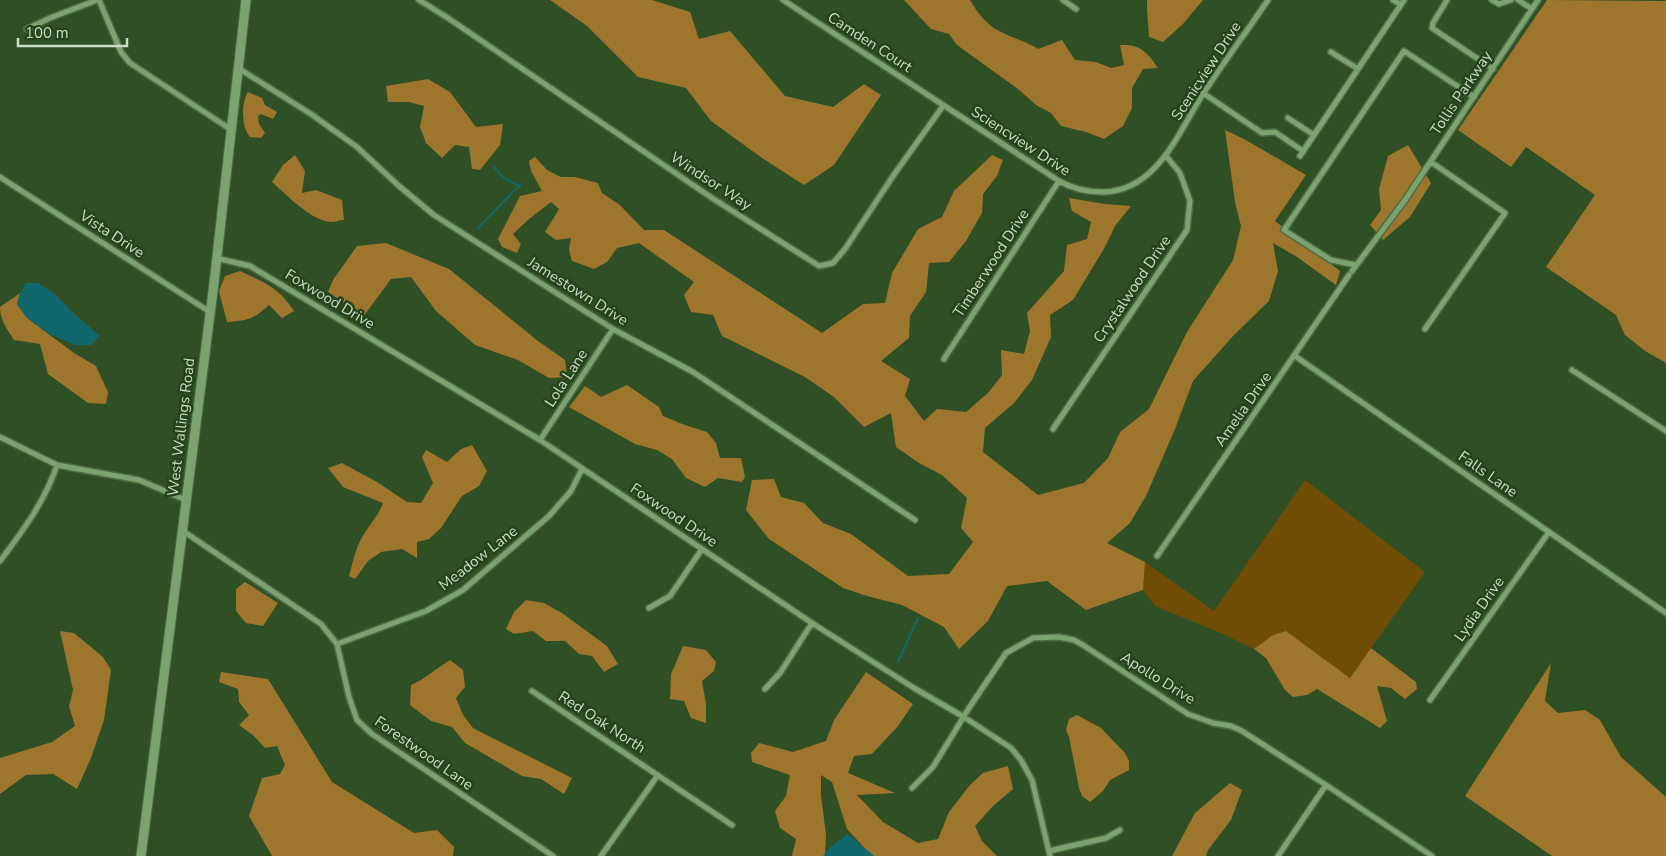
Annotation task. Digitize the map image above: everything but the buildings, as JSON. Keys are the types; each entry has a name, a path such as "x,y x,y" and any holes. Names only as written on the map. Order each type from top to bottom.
{"street":[{"path":"27,30 50,18 98,0 120,52 130,63 230,129"},
{"name":"West Wallings Road","path":"141,856 210,312 246,0"},
{"name":"Windsor Way","path":"418,0 448,18 712,198 819,266 833,264 845,249 893,176 943,106"},
{"name":"Camden Court","path":"783,0 943,106"},
{"path":"1063,0 1076,9"},
{"name":"Scenicview Drive","path":"1166,156 1204,94 1268,0"},
{"path":"1204,94 1262,133 1275,132 1302,154 1402,2 1393,0"},
{"path":"1447,0 1432,23 1432,28 1493,69"},
{"path":"1492,0 1498,4 1511,0"},
{"path":"1518,0 1532,9"},
{"name":"Tollis Parkway","path":"1405,200 1538,0"},
{"path":"1356,265 1331,260 1284,230 1404,51 1474,98"},
{"path":"1331,52 1358,70"},
{"name":"Jamestown Drive","path":"238,68 311,114 357,146 399,186 434,214 613,329 694,372 915,520"},
{"name":"Sciencview Drive","path":"943,106 1066,185 1083,191 1114,192 1134,184 1166,156"},
{"path":"1288,118 1314,135"},
{"name":"Crystalwood Drive","path":"1053,429 1187,230 1190,200 1180,173 1166,156"},
{"path":"1425,329 1505,213 1431,162"},
{"name":"Vista Drive","path":"0,177 210,312"},
{"name":"Timberwood Drive","path":"944,359 1060,181"},
{"name":"Amelia Drive","path":"1157,556 1356,265 1405,200"},
{"name":"Foxwood Drive","path":"216,258 250,266 540,440 812,623 1011,748 1021,760 1032,780 1050,854"},
{"name":"Lola Lane","path":"540,440 613,329"},
{"name":"Falls Lane","path":"1295,356 1666,613"},
{"path":"1572,370 1666,432"},
{"path":"0,437 57,465 139,480 186,500"},
{"path":"0,561 24,530 50,485 57,465"},
{"name":"Meadow Lane","path":"337,644 426,611 463,590 548,516 571,491 582,469"},
{"name":"Forestwood Lane","path":"183,531 321,624 337,644 349,697 357,720 372,734 553,856"},
{"name":"Lydia Drive","path":"1430,700 1549,532"},
{"path":"648,608 670,596 702,550"},
{"path":"765,689 780,673 812,623"},
{"name":"Apollo Drive","path":"912,788 933,767 1006,654 1033,638 1059,637 1074,640 1083,645 1188,714 1242,731 1432,856"},
{"name":"Red Oak North","path":"532,691 732,825"},
{"path":"601,856 658,775"},
{"path":"1278,856 1326,785"},
{"path":"1050,854 1106,838 1120,830"}],"shaded area":[{"path":"550,0 652,0 690,12 699,39 730,31 785,96 833,107 864,84 881,95 834,165 804,185 762,158 711,121 686,88 638,77 587,26"},
{"path":"904,0 970,0 982,17 994,28 1038,49 1062,40 1075,60 1096,62 1111,68 1124,65 1120,45 1127,45 1143,50 1158,68 1143,69 1132,88 1132,108 1123,126 1104,139 1061,126 1051,113 1036,105 1018,89 957,45 949,34 931,29"},
{"path":"1147,0 1203,0 1183,24 1163,42 1149,37"},
{"path":"1547,0 1666,1 1666,363 1645,351 1625,335 1616,315 1546,267 1595,195 1526,147 1511,167 1458,130"},
{"path":"428,79 450,92 476,127 503,124 500,145 480,170 472,169 469,147 455,145 442,158 426,143 420,127 424,106 409,102 388,102 386,86"},
{"path":"248,92 262,98 265,105 277,112 273,119 261,114 258,116 259,124 265,133 261,138 250,137 245,127 243,108"},
{"path":"1225,130 1306,175 1275,221 1340,271 1336,285 1297,257 1273,243 1278,271 1269,301 1233,336 1193,381 1146,496 1130,523 1107,543 1145,562 1143,590 1086,610 1047,581 1007,586 988,621 959,649 944,627 902,605 843,588 769,539 746,510 752,480 774,479 781,497 804,503 823,523 851,534 908,576 949,574 973,542 961,528 967,498 942,475 919,463 896,447 891,413 864,427 834,397 805,377 722,336 713,315 691,312 684,295 694,282 639,243 617,248 607,262 594,269 572,261 569,249 571,238 556,240 545,232 559,209 551,202 513,234 521,244 517,253 502,247 498,239 520,196 542,191 531,171 529,161 535,157 547,170 561,177 575,177 598,183 602,193 620,205 644,230 664,230 822,333 863,304 885,303 892,273 918,229 942,217 954,191 992,155 1003,160 997,176 983,194 982,213 966,241 949,262 929,263 926,292 910,316 909,338 881,361 910,379 905,396 924,421 937,409 966,412 988,393 1002,375 1001,350 1024,354 1030,331 1027,313 1064,271 1067,245 1087,239 1091,222 1072,211 1069,198 1131,206 1115,226 1105,247 1073,300 1050,315 1051,337 1032,380 1014,403 985,428 983,452 1038,495 1084,483 1108,458 1120,432 1149,409 1187,332 1233,260 1241,226 1235,202"},
{"path":"1408,145 1431,183 1410,217 1383,240 1370,225 1381,210 1379,189 1388,156"},
{"path":"295,155 305,171 302,193 316,190 342,200 344,220 324,221 308,213 272,182 283,165"},
{"path":"386,243 449,269 538,341 565,360 567,377 549,378 518,360 475,345 436,311 411,277 391,279 363,317 328,292 333,280 357,246"},
{"path":"240,271 276,291 294,311 282,318 269,305 250,318 227,322 219,291 225,276"},
{"path":"20,293 17,304 27,318 74,353 96,366 108,392 106,404 88,403 48,374 40,344 14,340 6,328 0,307"},
{"path":"627,385 659,407 663,416 707,432 716,443 720,458 741,458 745,477 742,482 718,478 705,487 686,478 672,459 657,450 635,444 569,407 585,386 601,397"},
{"path":"472,445 487,471 479,486 462,496 441,528 429,539 417,542 417,558 402,549 381,552 368,561 355,579 349,576 359,544 383,503 343,487 328,468 342,463 377,482 407,502 421,503 433,483 422,457 426,450 447,462 461,449"},
{"path":"1305,480 1425,572 1350,678 1286,631 1273,635 1254,649 1155,606 1143,590 1145,562 1214,611"},
{"path":"245,582 278,603 263,626 246,623 236,611 236,589"},
{"path":"526,600 544,603 562,613 607,646 618,664 604,672 592,656 579,654 565,641 546,641 533,631 514,634 506,629 514,612"},
{"path":"60,631 74,633 103,657 111,670 104,720 91,758 77,789 53,774 26,775 0,794 0,758 52,742 75,726 69,706 73,690"},
{"path":"1286,631 1350,678 1371,648 1416,682 1417,689 1405,699 1391,688 1377,686 1387,721 1380,728 1317,689 1307,695 1293,697 1285,690 1266,658 1254,649 1273,635"},
{"path":"683,646 706,650 716,662 714,671 702,681 706,704 706,723 691,718 684,701 670,699 671,674"},
{"path":"450,660 463,670 465,687 456,698 463,715 473,728 572,778 564,794 541,779 522,776 465,743 452,727 431,721 410,705 411,685"},
{"path":"1551,663 1545,701 1558,713 1585,710 1600,720 1621,757 1666,797 1666,856 1552,856 1465,796"},
{"path":"221,672 268,679 332,782 414,833 437,830 454,847 453,856 272,856 249,816 262,778 280,774 285,765 277,746 265,748 253,735 239,725 249,715 239,702 238,689 219,682"},
{"path":"866,672 913,704 898,726 872,754 854,756 848,773 895,793 857,795 883,822 918,843 938,839 949,812 970,785 983,773 1008,766 1013,789 993,806 975,826 982,841 997,856 872,856 847,829 832,782 821,775 821,796 826,834 825,856 792,856 796,839 780,828 775,811 786,796 790,775 752,762 751,753 759,743 793,752 826,741 834,720"},
{"path":"1077,715 1101,728 1125,753 1129,761 1129,770 1110,780 1103,791 1090,802 1082,796 1079,788 1066,730 1069,719"},
{"path":"1230,783 1242,790 1231,820 1208,850 1206,856 1172,856 1195,813"}],"water":[{"path":"26,283 38,283 55,294 100,336 91,345 76,345 51,335 27,318 17,304 20,293"},
{"path":"848,834 874,856 823,856 828,849"}],"waterway":[{"path":"494,167 502,177 519,186"},
{"path":"478,228 521,184"},
{"path":"898,662 918,618"}]}
